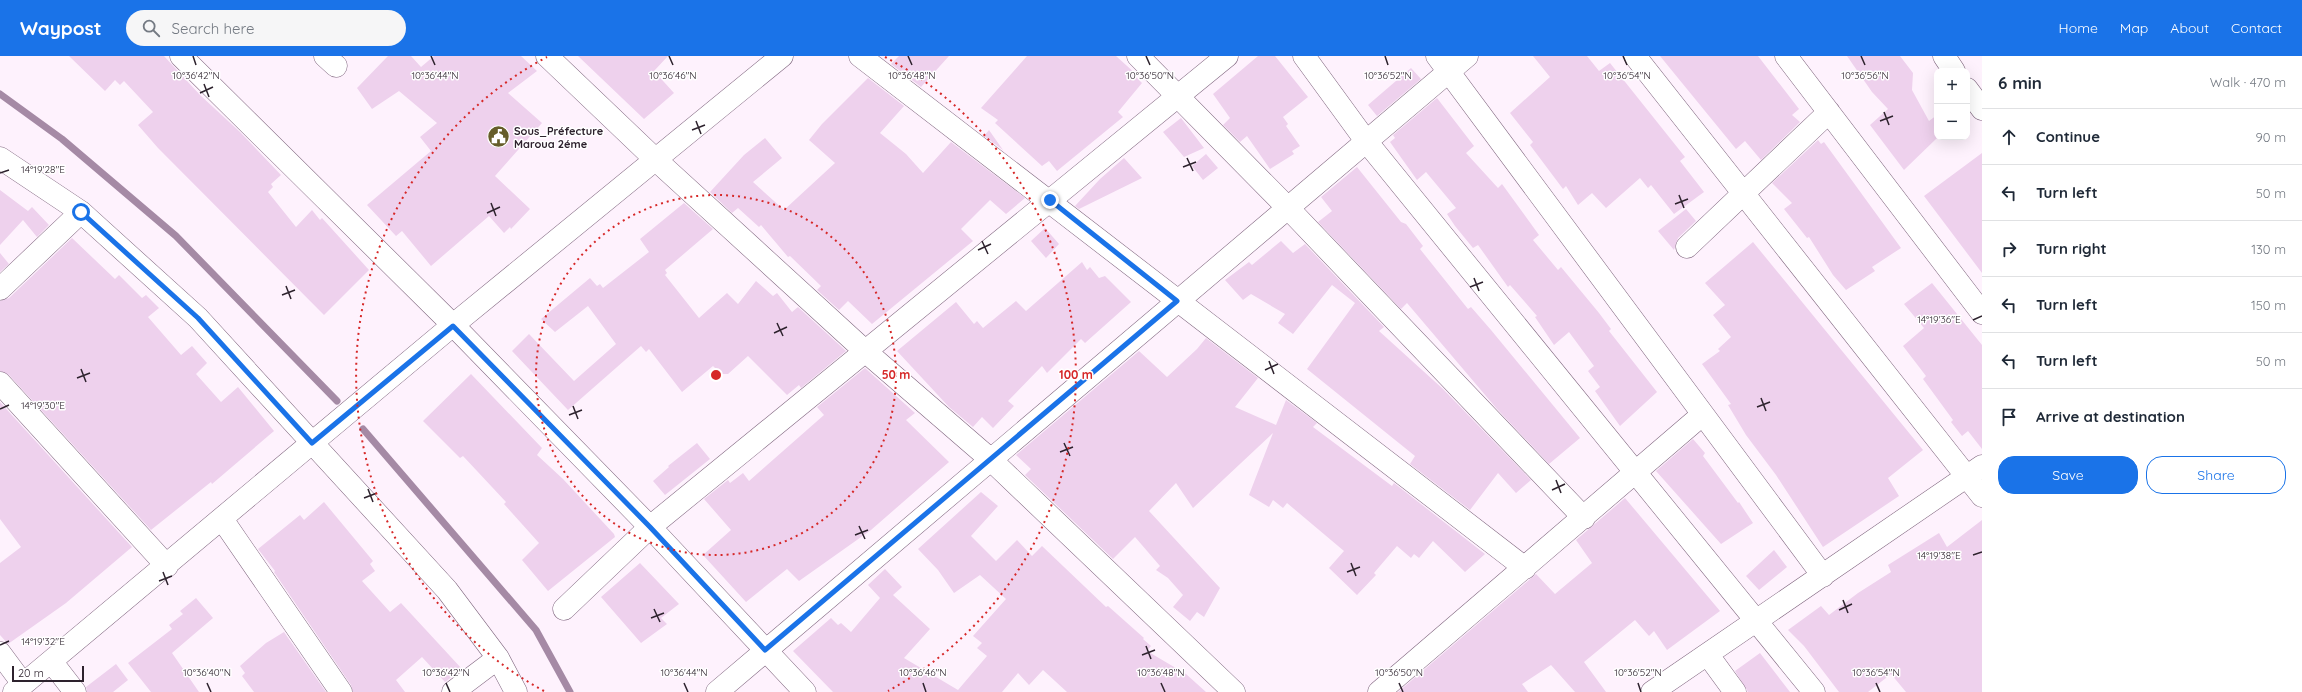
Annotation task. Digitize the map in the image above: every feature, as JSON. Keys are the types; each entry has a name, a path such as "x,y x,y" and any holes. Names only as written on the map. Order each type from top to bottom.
{"street":[{"path":"181,56 453,326 650,527 805,692"},
{"path":"547,56 656,160 865,351 990,459 1234,692"},
{"path":"0,653 19,688 453,326 782,56"},
{"path":"860,56 1050,200 1177,301 1525,568"},
{"path":"1138,56 1288,208 1584,518"},
{"path":"564,609 650,527 1227,56"},
{"path":"1304,56 1366,141 1758,620 1814,692"},
{"path":"717,692 1366,141 1443,64 1467,56"},
{"path":"1635,56 1744,195 1974,471 1982,496"},
{"path":"1786,56 1982,313"},
{"path":"1944,56 1952,68"},
{"path":"1443,64 1702,415 1823,576"},
{"path":"1970,92 1982,109"},
{"path":"1687,248 1829,112"},
{"path":"0,158 81,212 198,318 447,590 498,658 516,692"},
{"path":"0,289 81,212"},
{"path":"0,383 167,566"},
{"path":"1379,692 1584,518 1702,415"},
{"path":"1652,692 1974,471"},
{"path":"222,519 341,692"},
{"path":"1708,655 1735,692"},
{"path":"454,692 498,658"},
{"path":"51,661 75,692"}],"building":[{"path":"69,56 164,56 200,95 240,132 281,175 271,184 273,187 268,192 296,227 312,210 320,220 322,218 369,270 324,315 158,148 138,125 153,112 124,81 120,85 115,80 105,91"},
{"path":"388,56 411,56 421,67 434,56 521,56 537,71 508,93 542,123 495,176 530,209 511,229 510,227 504,233 489,216 431,266 402,231 396,236 367,205 431,151 420,137 437,123 399,91 372,109 357,88"},
{"path":"578,56 668,56 654,71 674,93 644,119"},
{"path":"899,56 949,56 921,87 891,64"},
{"path":"1027,56 1116,56 1137,75 1135,76 1142,83 1118,112 1123,117 1057,171 1049,161 1042,166 995,123 998,120 981,108"},
{"path":"1258,56 1275,56 1308,97 1283,117 1288,124 1286,126 1300,146 1292,151 1294,154 1270,169 1247,136 1240,142 1223,125 1230,118 1213,94"},
{"path":"1533,56 1587,56 1599,71 1610,63 1685,157 1680,161 1704,192 1674,214 1651,185 1648,188 1640,178 1606,208 1592,193 1578,205 1566,186 1563,189 1530,145 1533,142 1510,113 1550,77"},
{"path":"1660,56 1758,56 1799,109 1792,115 1800,122 1761,160 1745,141 1736,149"},
{"path":"1847,56 1900,56 1913,73 1912,90 1929,121 1934,117 1935,140 1904,170 1870,125 1888,109 1872,92"},
{"path":"1411,68 1421,79 1377,116 1368,105"},
{"path":"868,78 904,106 880,133 906,154 923,173 951,142 1025,198 1006,214 990,200 961,229 973,241 872,324 848,301 839,310 817,290 821,286 790,256 788,257 761,225 759,227 738,208 732,213 710,192 744,155 765,138 782,158 753,182 784,210 835,163 809,140 822,124"},
{"path":"1437,98 1474,146 1466,153 1498,188 1502,184 1539,235 1533,240 1558,270 1561,267 1599,313 1611,329 1609,331 1657,392 1620,426 1595,391 1600,387 1588,371 1594,366 1569,332 1554,345 1535,317 1537,316 1510,285 1508,287 1478,245 1473,248 1455,226 1447,214 1456,208 1426,172 1417,180 1390,142 1395,138 1393,135"},
{"path":"1181,118 1204,148 1184,157 1163,132"},
{"path":"989,130 1003,150 984,136"},
{"path":"1818,140 1821,144 1824,142 1901,248 1872,267 1875,271 1846,290 1833,275 1809,237 1807,238 1784,209 1792,203 1772,183"},
{"path":"1982,153 1982,273 1924,196"},
{"path":"1206,154 1218,168 1203,180 1192,166"},
{"path":"1124,158 1142,178 1079,209 1075,206 1100,179"},
{"path":"1357,167 1401,222 1406,224 1423,246 1420,249 1468,309 1471,307 1491,330 1580,438 1549,464 1497,409 1407,303 1401,309 1318,222 1332,211 1321,197"},
{"path":"0,190 28,211 32,207 49,225 37,237 23,220 0,245"},
{"path":"684,203 713,229 665,270 667,273 665,275 699,318 727,293 738,304 756,281 773,296 777,293 792,312 798,307 846,351 801,388 799,385 787,395 748,356 728,374 721,374 713,366 682,392 649,349 646,352 641,346 568,410 512,351 529,334 574,381 616,344 588,306 555,332 541,319 590,278 597,286 600,284 603,288 649,252 640,239"},
{"path":"1686,209 1696,221 1678,238 1674,250 1658,231"},
{"path":"1045,228 1059,244 1046,258 1031,241"},
{"path":"72,238 115,279 119,275 142,298 146,295 159,308 148,317 181,355 192,346 207,363 196,374 221,402 238,387 274,431 212,484 211,482 151,530 9,375 0,371 0,301 9,298"},
{"path":"1281,241 1293,253 1305,244 1384,327 1379,331 1443,389 1531,480 1516,493 1498,473 1470,510 1410,464 1415,456 1307,369 1355,303 1332,285 1293,334 1278,323 1285,314 1251,294 1243,300 1225,280 1249,262 1252,265"},
{"path":"1753,242 1923,450 1888,478 1899,496 1823,547 1776,475 1746,435 1728,405 1731,404 1702,364 1720,351 1718,349 1731,337 1713,315 1725,305 1705,283"},
{"path":"0,253 9,264 0,272"},
{"path":"1082,262 1087,270 1090,267 1099,278 1105,276 1131,302 1085,343 1081,339 1047,373 1042,366 1008,401 1014,406 993,428 982,417 973,427 949,407 897,351 956,302 974,324 977,321 983,328 1016,301 1026,311"},
{"path":"1932,283 1982,345 1982,449 1968,431 1962,436 1951,422 1953,420 1923,379 1926,376 1903,346 1924,328 1904,304"},
{"path":"1206,338 1258,378 1235,407 1276,425 1286,400 1317,423 1313,427 1392,486 1394,483 1485,554 1465,572 1433,541 1419,558 1414,554 1411,558 1397,546 1374,573 1376,575 1357,595 1329,568 1344,551 1287,503 1283,508 1273,500 1269,507 1249,495 1273,433 1193,508 1176,483 1149,511 1220,588 1204,617 1197,612 1190,621 1173,607 1183,595 1168,578 1156,570 1160,566 1135,537 1113,559 1025,475 1031,469 1016,455 1139,351 1167,377 1197,349"},
{"path":"865,368 915,413 906,420 949,462 871,530 799,581 787,569 746,602 703,555 731,530 704,499 728,480 730,483 743,473 749,481 824,415 817,407"},
{"path":"471,374 542,448 537,455 563,479 614,534 615,537 548,591 522,560 539,543 504,504 506,502 463,456 460,458 423,421"},
{"path":"0,402 132,547 66,603 8,644 0,635 0,563 21,547 0,519"},
{"path":"1693,439 1705,453 1703,456 1738,503 1739,502 1753,523 1721,544 1656,471"},
{"path":"697,443 710,459 665,495 653,481 669,467 668,466"},
{"path":"981,492 998,506 971,536 996,561 1017,540 1032,556 1042,546 1106,607 1108,606 1144,638 1143,639 1151,646 1147,651 1186,674 1206,692 1067,692 1043,670 1029,685 1018,673 1002,692 833,692 793,651 831,618 838,625 841,623 851,632 880,598 868,585 885,569 902,587 893,595 930,629 904,658 958,690 987,656 977,648 982,643 973,636 1006,599 980,575 954,593 938,570 918,549"},
{"path":"1625,498 1720,611 1667,650 1654,631 1649,636 1635,620 1584,662 1606,692 1575,692 1551,665 1522,684 1528,692 1398,692 1536,574 1555,594 1592,563 1576,540"},
{"path":"324,502 373,561 370,564 375,571 362,581 390,612 401,603 462,669 445,682 422,657 396,680 405,692 353,692 351,685 274,572 275,571 258,549 300,515 304,520"},
{"path":"1982,520 1982,692 1906,692 1891,674 1868,692 1839,692 1804,646 1788,630 1821,606 1829,615 1858,593 1891,572 1888,565 1939,533 1947,547"},
{"path":"1774,550 1787,567 1759,590 1746,576"},
{"path":"640,563 679,604 661,618 667,624 641,643 601,597"},
{"path":"196,598 213,618 172,653 199,692 151,692 128,663 172,629 169,625 183,614 180,611"},
{"path":"284,632 326,692 254,692 242,676 245,673 240,666 266,643"},
{"path":"1760,653 1790,692 1748,692 1735,671"},
{"path":"116,664 128,680 113,692 87,692 86,687"}],"waterway":[{"path":"0,94 62,139 176,236 337,401"},
{"path":"363,429 536,630 570,692"}],"place":[{"name":"Sous_Préfecture Maroua 2éme","path":"498,137"}],"route":[{"path":"81,212 198,318 312,443 453,326 650,527 765,650 1177,301 1050,200"}]}
